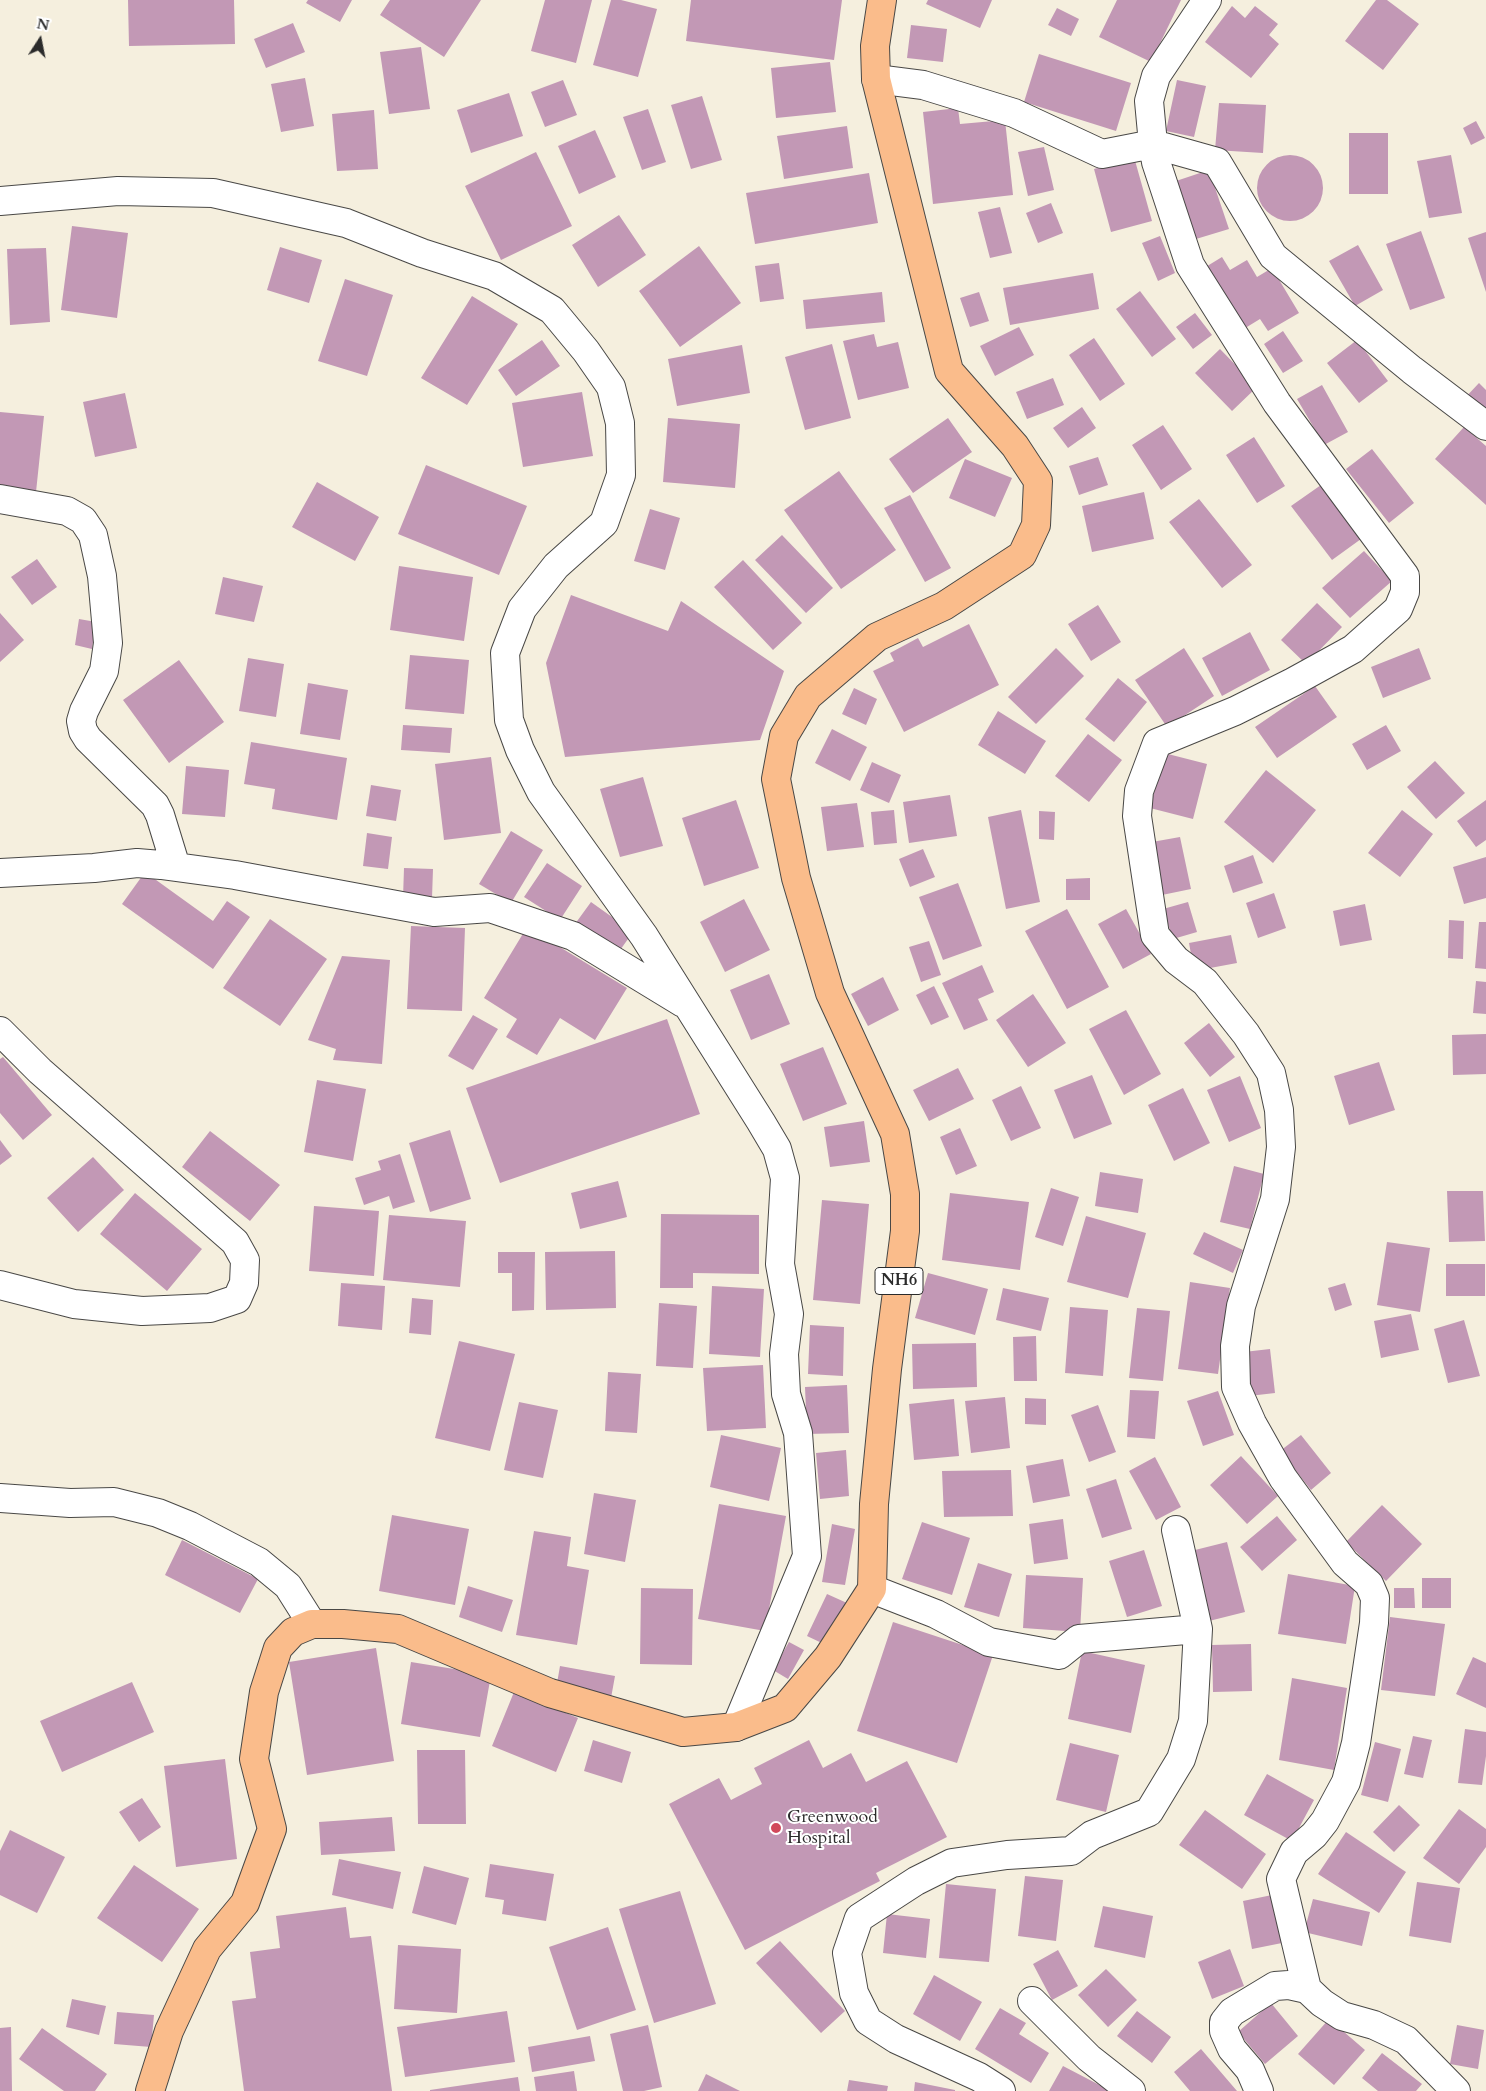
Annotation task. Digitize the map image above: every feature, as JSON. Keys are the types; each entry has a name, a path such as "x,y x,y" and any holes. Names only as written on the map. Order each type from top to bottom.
{"highway":[{"name":"NH6","path":"872,1589 874,1504 887,1369 905,1231 905,1194 895,1134 830,994 796,878 776,779 784,736 808,696 877,637 944,606 1022,555 1036,525 1038,481 1015,446 949,371 876,79 875,46 882,0"},
{"path":"150,2091 173,2023 207,1949 245,1903 272,1829 254,1758 264,1692 278,1648 293,1632 312,1624 343,1624 398,1629 550,1693 683,1732 736,1727 785,1708 828,1657 872,1589"}],"street":[{"path":"1206,0 1156,76 1149,101 1156,162 1190,265 1277,403 1405,576 1405,592 1398,609 1353,648 1293,682 1235,711 1157,743 1138,791 1137,816 1155,935 1176,960 1205,982 1246,1034 1271,1073 1279,1110 1281,1147 1276,1199 1241,1306 1235,1346 1236,1387 1252,1423 1283,1478 1345,1562 1369,1584 1375,1598 1374,1623 1356,1743 1346,1782 1325,1821 1314,1835 1294,1852 1281,1880 1307,1989"},
{"path":"876,79 923,85 1014,113 1102,154 1153,144 1217,162 1273,256 1412,370 1486,426"},
{"path":"0,201 118,191 213,193 346,223 422,253 494,276 552,310 586,351 611,388 620,423 620,475 604,523 556,566 522,609 505,654 509,720 520,750 541,792 644,936 773,1142 785,1178 780,1264 789,1314 784,1354 786,1394 798,1432 807,1556 736,1727"},
{"path":"0,499 67,511 84,520 93,535 102,576 108,643 104,671 81,721 83,731 88,739 155,805 160,815 176,867"},
{"path":"0,873 94,868 137,863 235,874 434,912 490,908 573,936 688,1007"},
{"path":"0,1031 40,1071 235,1242 245,1260 244,1283 237,1299 210,1308 142,1311 74,1304 0,1285"},
{"path":"0,1498 70,1503 114,1502 158,1514 190,1526 259,1562 288,1586 312,1624"},
{"path":"1001,2091 979,2077 896,2039 868,2021 854,1993 847,1953 858,1918 916,1881 952,1863 1007,1855 1071,1851 1092,1835 1149,1812 1181,1759 1193,1721 1198,1629 1176,1530"},
{"path":"872,1589 936,1614 989,1642 1059,1655 1079,1640 1198,1629"},
{"path":"1259,2091 1250,2070 1232,2049 1224,2031 1224,2022 1232,2012 1275,1986 1289,1984 1307,1989 1322,2003 1342,2016 1374,2025 1406,2040 1456,2091"},
{"path":"1032,2002 1089,2058 1131,2091"}],"building":[{"path":"128,0 234,0 235,44 129,46"},
{"path":"308,0 352,0 340,22 306,3"},
{"path":"390,0 481,0 444,57 380,15"},
{"path":"545,0 592,0 576,63 531,51"},
{"path":"611,0 621,0 657,9 638,77 593,65"},
{"path":"691,0 842,0 834,60 686,41"},
{"path":"928,0 992,0 980,28 926,4"},
{"path":"1117,0 1181,0 1151,62 1099,37"},
{"path":"1376,0 1387,0 1419,24 1383,70 1345,41"},
{"path":"1232,6 1245,18 1255,6 1278,24 1269,35 1279,44 1251,78 1205,42"},
{"path":"1057,8 1079,19 1071,36 1048,25"},
{"path":"293,23 305,52 266,68 254,39"},
{"path":"911,25 947,29 943,62 907,58"},
{"path":"421,47 430,109 389,114 380,52"},
{"path":"1039,54 1131,83 1116,131 1024,102"},
{"path":"830,62 836,112 776,118 771,68"},
{"path":"305,78 314,126 281,132 271,84"},
{"path":"563,80 577,115 545,127 531,92"},
{"path":"1177,80 1206,86 1194,137 1166,131"},
{"path":"509,93 523,136 471,153 457,110"},
{"path":"702,96 722,160 691,169 671,105"},
{"path":"1219,103 1266,105 1263,153 1215,150"},
{"path":"958,108 960,124 1005,120 1013,195 933,204 923,112"},
{"path":"648,109 666,162 642,170 623,117"},
{"path":"374,110 378,169 337,171 332,114"},
{"path":"1476,121 1485,138 1471,145 1463,128"},
{"path":"847,126 853,168 784,179 777,136"},
{"path":"595,130 616,177 579,194 558,146"},
{"path":"1349,133 1388,133 1388,194 1349,194"},
{"path":"1044,147 1054,190 1028,196 1018,152"},
{"path":"536,152 572,226 501,260 465,186"},
{"path":"1283,155 1297,155 1309,160 1318,169 1323,181 1321,201 1314,212 1297,221 1283,221 1271,216 1262,207 1257,195 1257,181 1262,169 1271,160"},
{"path":"1451,155 1462,213 1429,218 1417,161"},
{"path":"1134,157 1152,221 1111,232 1094,169"},
{"path":"1209,170 1229,229 1196,239 1176,181"},
{"path":"869,173 878,223 755,244 746,193"},
{"path":"1051,203 1063,233 1038,243 1026,213"},
{"path":"1000,207 1012,253 990,258 978,212"},
{"path":"619,215 646,255 598,287 572,245"},
{"path":"72,226 128,233 117,318 61,310"},
{"path":"1421,231 1445,298 1410,310 1386,244"},
{"path":"1486,232 1486,292 1468,238"},
{"path":"1160,236 1175,273 1158,281 1142,243"},
{"path":"1358,245 1383,290 1355,306 1329,261"},
{"path":"699,246 741,303 680,347 639,291"},
{"path":"280,247 322,260 309,303 267,290"},
{"path":"46,248 50,322 10,325 7,249"},
{"path":"1222,257 1230,270 1247,260 1257,277 1272,268 1299,313 1268,331 1260,319 1242,330 1204,268"},
{"path":"779,263 784,299 760,302 755,266"},
{"path":"1093,273 1099,309 1010,325 1003,288"},
{"path":"345,279 393,295 367,376 318,361"},
{"path":"1140,291 1176,339 1152,357 1116,309"},
{"path":"882,292 885,322 806,329 803,300"},
{"path":"979,292 989,321 970,327 960,298"},
{"path":"472,296 518,324 467,405 421,378"},
{"path":"1195,313 1212,335 1193,349 1176,327"},
{"path":"1019,327 1034,355 995,376 980,346"},
{"path":"1283,331 1303,361 1283,373 1264,344"},
{"path":"874,334 877,347 898,342 909,388 858,400 843,341"},
{"path":"1094,338 1125,384 1100,401 1069,355"},
{"path":"542,340 560,366 516,396 498,370"},
{"path":"1357,340 1388,381 1359,403 1327,363"},
{"path":"832,344 851,418 805,430 785,357"},
{"path":"742,345 750,393 677,406 668,359"},
{"path":"1220,349 1257,387 1232,411 1195,373"},
{"path":"1053,378 1064,405 1027,419 1016,392"},
{"path":"1479,383 1486,390 1486,408 1480,415 1463,400"},
{"path":"1322,385 1348,432 1324,445 1297,399"},
{"path":"582,392 593,456 523,467 512,403"},
{"path":"125,393 137,448 95,457 83,402"},
{"path":"1082,407 1096,428 1068,448 1053,428"},
{"path":"0,412 44,416 36,492 0,488"},
{"path":"668,418 740,424 735,488 663,482"},
{"path":"948,418 972,452 913,493 889,459"},
{"path":"1163,425 1192,469 1161,490 1132,445"},
{"path":"1464,427 1486,446 1486,505 1435,459"},
{"path":"1254,437 1285,486 1257,503 1226,455"},
{"path":"1372,449 1414,503 1389,523 1346,469"},
{"path":"1098,457 1108,485 1079,495 1069,466"},
{"path":"965,459 1012,478 995,517 949,498"},
{"path":"426,465 527,506 499,575 398,534"},
{"path":"839,471 896,550 841,589 784,510"},
{"path":"317,482 379,517 355,561 292,527"},
{"path":"1321,485 1361,539 1332,560 1291,506"},
{"path":"1144,492 1154,539 1092,552 1082,506"},
{"path":"910,495 951,568 925,582 884,508"},
{"path":"1199,499 1252,565 1222,588 1169,522"},
{"path":"650,509 680,518 665,570 634,561"},
{"path":"782,535 833,588 806,613 755,560"},
{"path":"1364,551 1392,581 1350,618 1322,588"},
{"path":"37,559 57,587 32,605 11,577"},
{"path":"743,560 802,623 773,650 714,587"},
{"path":"399,566 473,577 464,641 390,630"},
{"path":"223,577 263,586 254,622 215,614"},
{"path":"571,595 668,631 681,601 784,671 760,740 565,757 546,663"},
{"path":"1317,603 1342,627 1306,664 1281,640"},
{"path":"1098,605 1121,642 1091,661 1068,624"},
{"path":"0,613 24,640 0,662"},
{"path":"79,619 96,622 92,649 75,645"},
{"path":"969,624 999,685 904,732 873,671 894,661 890,653 918,638 923,647"},
{"path":"1250,632 1270,670 1222,696 1202,658"},
{"path":"1056,648 1084,676 1036,724 1008,697"},
{"path":"1184,648 1214,696 1167,727 1135,680"},
{"path":"1419,648 1431,679 1383,698 1371,667"},
{"path":"410,655 469,660 464,714 405,709"},
{"path":"248,658 284,664 276,717 239,711"},
{"path":"179,660 224,722 169,763 123,700"},
{"path":"1118,678 1147,702 1114,742 1085,719"},
{"path":"308,683 348,690 340,740 300,734"},
{"path":"1315,686 1337,717 1277,758 1255,727"},
{"path":"854,688 877,699 866,725 842,714"},
{"path":"998,711 1046,741 1025,774 978,745"},
{"path":"403,725 452,728 450,753 401,750"},
{"path":"1386,725 1401,751 1367,770 1352,744"},
{"path":"832,729 867,747 850,781 815,763"},
{"path":"1088,734 1122,760 1089,802 1055,776"},
{"path":"251,742 347,758 337,820 272,809 275,789 244,784"},
{"path":"1164,753 1207,764 1193,819 1150,808"},
{"path":"491,757 501,833 444,840 435,764"},
{"path":"1435,761 1465,793 1436,819 1407,787"},
{"path":"872,762 901,775 889,803 860,790"},
{"path":"186,766 229,770 225,817 182,814"},
{"path":"1266,770 1316,810 1273,863 1224,822"},
{"path":"643,777 663,846 620,857 600,789"},
{"path":"371,785 401,790 396,821 366,816"},
{"path":"950,795 957,836 909,843 903,802"},
{"path":"736,800 759,868 704,886 682,818"},
{"path":"1486,800 1486,840 1476,847 1457,821"},
{"path":"857,803 864,847 827,851 821,807"},
{"path":"894,810 897,843 874,845 871,812"},
{"path":"1021,810 1040,902 1006,909 988,817"},
{"path":"1402,810 1433,834 1400,877 1368,853"},
{"path":"1039,811 1055,812 1054,840 1039,839"},
{"path":"511,831 543,850 511,903 479,884"},
{"path":"367,833 392,837 388,869 363,866"},
{"path":"1180,837 1191,889 1162,895 1152,842"},
{"path":"923,849 935,877 910,887 899,859"},
{"path":"1253,855 1263,883 1233,893 1224,866"},
{"path":"1486,857 1486,898 1464,904 1453,867"},
{"path":"547,863 582,886 560,920 524,897"},
{"path":"404,868 433,869 432,898 403,898"},
{"path":"145,872 213,921 227,901 250,917 213,969 122,904"},
{"path":"1090,878 1090,900 1066,900 1066,879"},
{"path":"958,883 982,946 943,960 919,897"},
{"path":"1274,893 1286,928 1258,938 1246,903"},
{"path":"744,899 770,950 725,972 700,922"},
{"path":"591,902 633,932 618,953 575,924"},
{"path":"1188,902 1197,932 1173,939 1163,909"},
{"path":"1365,904 1372,940 1340,946 1333,911"},
{"path":"1067,909 1109,987 1067,1009 1025,931"},
{"path":"1126,909 1151,954 1123,969 1098,924"},
{"path":"270,919 327,959 280,1026 223,988"},
{"path":"1449,920 1464,921 1463,959 1448,958"},
{"path":"1479,922 1486,922 1486,969 1475,968"},
{"path":"411,926 465,928 462,1011 407,1009"},
{"path":"527,927 627,988 595,1040 560,1018 537,1055 506,1037 517,1019 484,998"},
{"path":"1231,935 1237,963 1194,971 1189,943"},
{"path":"929,941 941,975 921,982 909,947"},
{"path":"342,956 390,960 382,1064 333,1060 336,1049 308,1040"},
{"path":"982,965 994,992 978,999 988,1020 964,1030 942,983"},
{"path":"769,974 790,1024 751,1040 730,990"},
{"path":"883,977 899,1010 868,1026 851,994"},
{"path":"1476,981 1486,982 1486,1014 1473,1013"},
{"path":"934,986 949,1017 931,1025 916,995"},
{"path":"1033,994 1066,1043 1028,1067 996,1020"},
{"path":"1126,1010 1161,1074 1124,1095 1089,1029"},
{"path":"473,1015 498,1029 473,1070 448,1056"},
{"path":"667,1019 700,1114 500,1183 466,1088"},
{"path":"1209,1023 1235,1057 1210,1077 1184,1043"},
{"path":"1486,1034 1486,1074 1453,1075 1452,1035"},
{"path":"823,1047 847,1104 803,1121 780,1064"},
{"path":"3,1057 52,1115 23,1140 0,1113 0,1059"},
{"path":"1379,1062 1395,1110 1349,1125 1334,1076"},
{"path":"958,1068 974,1099 929,1121 913,1090"},
{"path":"1092,1075 1112,1124 1074,1139 1054,1090"},
{"path":"1240,1076 1261,1128 1229,1142 1207,1090"},
{"path":"317,1080 366,1089 353,1161 304,1152"},
{"path":"1021,1086 1041,1128 1011,1141 992,1100"},
{"path":"1183,1088 1210,1143 1174,1161 1148,1105"},
{"path":"864,1121 870,1162 830,1167 824,1127"},
{"path":"960,1128 977,1166 956,1175 940,1137"},
{"path":"450,1130 471,1199 430,1212 409,1143"},
{"path":"210,1131 280,1185 250,1221 182,1167"},
{"path":"0,1140 12,1156 0,1165"},
{"path":"400,1154 415,1202 393,1209 389,1196 364,1205 355,1178 381,1170 378,1161"},
{"path":"93,1157 124,1190 78,1232 47,1198"},
{"path":"1234,1166 1264,1174 1250,1229 1220,1222"},
{"path":"1100,1172 1143,1179 1138,1213 1095,1206"},
{"path":"618,1181 627,1217 580,1229 571,1193"},
{"path":"1051,1188 1079,1197 1063,1246 1035,1237"},
{"path":"1447,1191 1483,1191 1485,1241 1449,1242"},
{"path":"135,1193 202,1249 167,1291 100,1234"},
{"path":"950,1193 1029,1202 1020,1270 942,1260"},
{"path":"822,1200 869,1204 860,1304 813,1300"},
{"path":"314,1206 379,1211 374,1276 309,1271"},
{"path":"661,1214 759,1215 759,1274 693,1273 693,1288 660,1288"},
{"path":"389,1215 466,1221 460,1287 383,1280"},
{"path":"1086,1216 1146,1233 1128,1298 1067,1282"},
{"path":"1204,1232 1243,1250 1233,1273 1193,1254"},
{"path":"1387,1242 1430,1248 1420,1312 1377,1305"},
{"path":"615,1251 616,1308 546,1310 545,1252"},
{"path":"498,1252 535,1252 534,1310 512,1311 512,1273 498,1273"},
{"path":"1446,1264 1485,1264 1485,1296 1446,1296"},
{"path":"928,1273 988,1289 975,1335 915,1318"},
{"path":"1190,1282 1230,1288 1218,1374 1178,1369"},
{"path":"341,1283 385,1286 382,1330 338,1326"},
{"path":"1345,1283 1352,1305 1335,1311 1328,1288"},
{"path":"712,1286 764,1289 760,1357 709,1354"},
{"path":"1003,1288 1049,1298 1041,1331 996,1320"},
{"path":"412,1298 433,1300 431,1335 409,1333"},
{"path":"659,1303 697,1306 693,1368 656,1366"},
{"path":"1070,1307 1108,1310 1103,1376 1065,1373"},
{"path":"1137,1308 1170,1311 1163,1381 1129,1378"},
{"path":"1411,1314 1419,1350 1381,1358 1374,1321"},
{"path":"1464,1320 1480,1376 1448,1383 1434,1329"},
{"path":"810,1325 844,1327 843,1376 808,1374"},
{"path":"1036,1336 1037,1381 1014,1381 1013,1337"},
{"path":"459,1341 515,1354 490,1451 435,1438"},
{"path":"976,1343 977,1387 913,1389 912,1344"},
{"path":"1270,1349 1275,1393 1249,1396 1244,1352"},
{"path":"763,1365 766,1428 707,1431 703,1368"},
{"path":"608,1372 641,1374 637,1433 605,1431"},
{"path":"847,1385 849,1433 807,1434 805,1387"},
{"path":"1130,1390 1159,1391 1155,1439 1127,1437"},
{"path":"1218,1391 1234,1435 1203,1446 1187,1401"},
{"path":"1005,1397 1010,1448 971,1453 965,1401"},
{"path":"1025,1398 1046,1399 1046,1425 1025,1424"},
{"path":"954,1399 959,1456 914,1460 909,1404"},
{"path":"519,1402 558,1410 543,1478 504,1470"},
{"path":"1098,1405 1116,1452 1089,1462 1071,1415"},
{"path":"721,1435 781,1448 769,1501 710,1487"},
{"path":"1301,1435 1331,1473 1311,1490 1280,1451"},
{"path":"846,1450 849,1496 820,1499 816,1453"},
{"path":"1241,1456 1278,1496 1247,1524 1210,1485"},
{"path":"1155,1457 1181,1507 1156,1520 1129,1471"},
{"path":"1063,1459 1070,1496 1033,1503 1026,1466"},
{"path":"1011,1470 1013,1516 944,1517 942,1471"},
{"path":"1116,1479 1132,1529 1102,1538 1086,1489"},
{"path":"594,1493 636,1500 625,1562 584,1554"},
{"path":"719,1504 786,1516 765,1631 698,1619"},
{"path":"1382,1505 1422,1544 1386,1581 1346,1542"},
{"path":"392,1515 469,1529 455,1605 379,1591"},
{"path":"1277,1516 1297,1540 1262,1571 1240,1547"},
{"path":"1063,1519 1068,1559 1034,1564 1029,1524"},
{"path":"922,1522 970,1538 952,1595 902,1579"},
{"path":"832,1524 855,1529 845,1585 822,1582"},
{"path":"534,1531 571,1537 567,1566 589,1570 577,1645 516,1635"},
{"path":"182,1540 258,1579 240,1613 165,1575"},
{"path":"1227,1542 1245,1612 1209,1621 1191,1551"},
{"path":"1144,1550 1162,1606 1127,1617 1109,1561"},
{"path":"978,1563 1012,1574 999,1617 964,1607"},
{"path":"1288,1574 1355,1586 1346,1644 1278,1634"},
{"path":"1026,1575 1083,1578 1080,1632 1023,1628"},
{"path":"1422,1578 1451,1578 1451,1608 1422,1608"},
{"path":"468,1586 513,1600 502,1632 459,1617"},
{"path":"641,1588 693,1589 692,1665 640,1664"},
{"path":"1394,1588 1414,1588 1415,1608 1394,1608"},
{"path":"827,1594 847,1603 826,1645 807,1636"},
{"path":"1390,1617 1445,1624 1435,1696 1381,1690"},
{"path":"893,1622 993,1655 957,1763 857,1731"},
{"path":"789,1642 804,1650 788,1679 773,1670"},
{"path":"1251,1644 1252,1691 1213,1692 1212,1645"},
{"path":"376,1648 394,1761 307,1775 289,1662"},
{"path":"1082,1651 1145,1665 1131,1733 1068,1719"},
{"path":"1473,1657 1486,1663 1486,1708 1456,1694"},
{"path":"411,1662 491,1675 480,1737 401,1724"},
{"path":"560,1666 615,1676 611,1698 556,1689"},
{"path":"1292,1678 1347,1688 1334,1770 1279,1760"},
{"path":"132,1682 154,1732 62,1772 40,1721"},
{"path":"514,1692 578,1718 556,1772 492,1746"},
{"path":"1465,1729 1486,1732 1486,1756 1482,1785 1458,1783"},
{"path":"1413,1736 1432,1740 1423,1778 1404,1774"},
{"path":"593,1740 631,1752 622,1783 584,1771"},
{"path":"809,1740 823,1768 851,1753 866,1782 907,1761 947,1837 876,1873 880,1881 745,1950 669,1804 719,1778 731,1800 762,1784 754,1768"},
{"path":"1375,1742 1401,1749 1388,1802 1361,1795"},
{"path":"1070,1743 1119,1755 1106,1812 1056,1800"},
{"path":"417,1750 465,1750 466,1824 418,1824"},
{"path":"225,1759 237,1859 176,1867 164,1766"},
{"path":"1267,1774 1314,1800 1292,1841 1244,1815"},
{"path":"142,1798 161,1827 139,1842 119,1812"},
{"path":"1399,1805 1420,1825 1394,1852 1373,1832"},
{"path":"1459,1809 1486,1829 1486,1847 1459,1884 1423,1858"},
{"path":"1205,1810 1266,1854 1242,1889 1179,1845"},
{"path":"392,1817 395,1851 321,1855 319,1822"},
{"path":"10,1830 65,1857 37,1913 0,1895 0,1851"},
{"path":"1346,1832 1406,1872 1379,1913 1318,1874"},
{"path":"339,1859 401,1872 393,1909 332,1895"},
{"path":"490,1864 554,1874 546,1921 502,1914 504,1900 485,1897"},
{"path":"134,1865 199,1909 162,1962 97,1918"},
{"path":"424,1866 469,1878 456,1925 412,1913"},
{"path":"1025,1876 1063,1880 1056,1941 1018,1936"},
{"path":"1417,1882 1460,1888 1451,1943 1409,1936"},
{"path":"946,1884 996,1889 989,1962 939,1958"},
{"path":"680,1891 716,2004 654,2023 619,1909"},
{"path":"1272,1895 1282,1943 1252,1949 1243,1901"},
{"path":"1313,1899 1370,1912 1362,1946 1304,1932"},
{"path":"1103,1906 1153,1916 1145,1958 1094,1947"},
{"path":"346,1907 350,1938 371,1936 392,2091 244,2091 232,2001 256,1998 250,1952 280,1948 276,1916"},
{"path":"887,1914 930,1919 926,1958 883,1953"},
{"path":"608,1927 636,2010 577,2030 549,1947"},
{"path":"780,1941 845,2011 821,2033 756,1963"},
{"path":"398,1945 461,1949 457,2013 394,2009"},
{"path":"1230,1949 1244,1986 1212,1999 1198,1962"},
{"path":"1058,1950 1078,1986 1052,2000 1033,1964"},
{"path":"1106,1969 1137,2000 1108,2027 1078,1995"},
{"path":"934,1975 982,2002 960,2041 913,2014"},
{"path":"72,1999 106,2006 99,2035 66,2027"},
{"path":"1271,2003 1298,2036 1265,2064 1238,2032"},
{"path":"1000,2008 1026,2023 1019,2034 1049,2053 1031,2083 975,2049"},
{"path":"507,2011 515,2062 405,2077 397,2027"},
{"path":"1137,2011 1171,2037 1152,2063 1117,2036"},
{"path":"117,2012 154,2015 151,2047 114,2044"},
{"path":"1329,2019 1365,2050 1334,2085 1298,2054"},
{"path":"648,2025 662,2087 644,2091 623,2091 610,2034"},
{"path":"1457,2025 1484,2030 1478,2069 1450,2064"},
{"path":"11,2027 12,2091 0,2091 0,2028"},
{"path":"42,2028 107,2074 95,2091 64,2091 19,2059"},
{"path":"590,2036 595,2061 532,2072 528,2047"},
{"path":"1201,2049 1237,2091 1190,2091 1174,2072"},
{"path":"1382,2053 1422,2084 1416,2091 1378,2091 1362,2078"},
{"path":"1063,2066 1111,2091 1049,2091"},
{"path":"574,2071 577,2091 536,2091 534,2077"},
{"path":"706,2074 740,2091 698,2091"},
{"path":"518,2077 520,2091 430,2091 430,2090"},
{"path":"849,2080 888,2086 887,2091 847,2091"},
{"path":"915,2082 955,2090 955,2091 914,2091"}],"place":[{"name":"Greenwood Hospital","path":"776,1828"}]}
